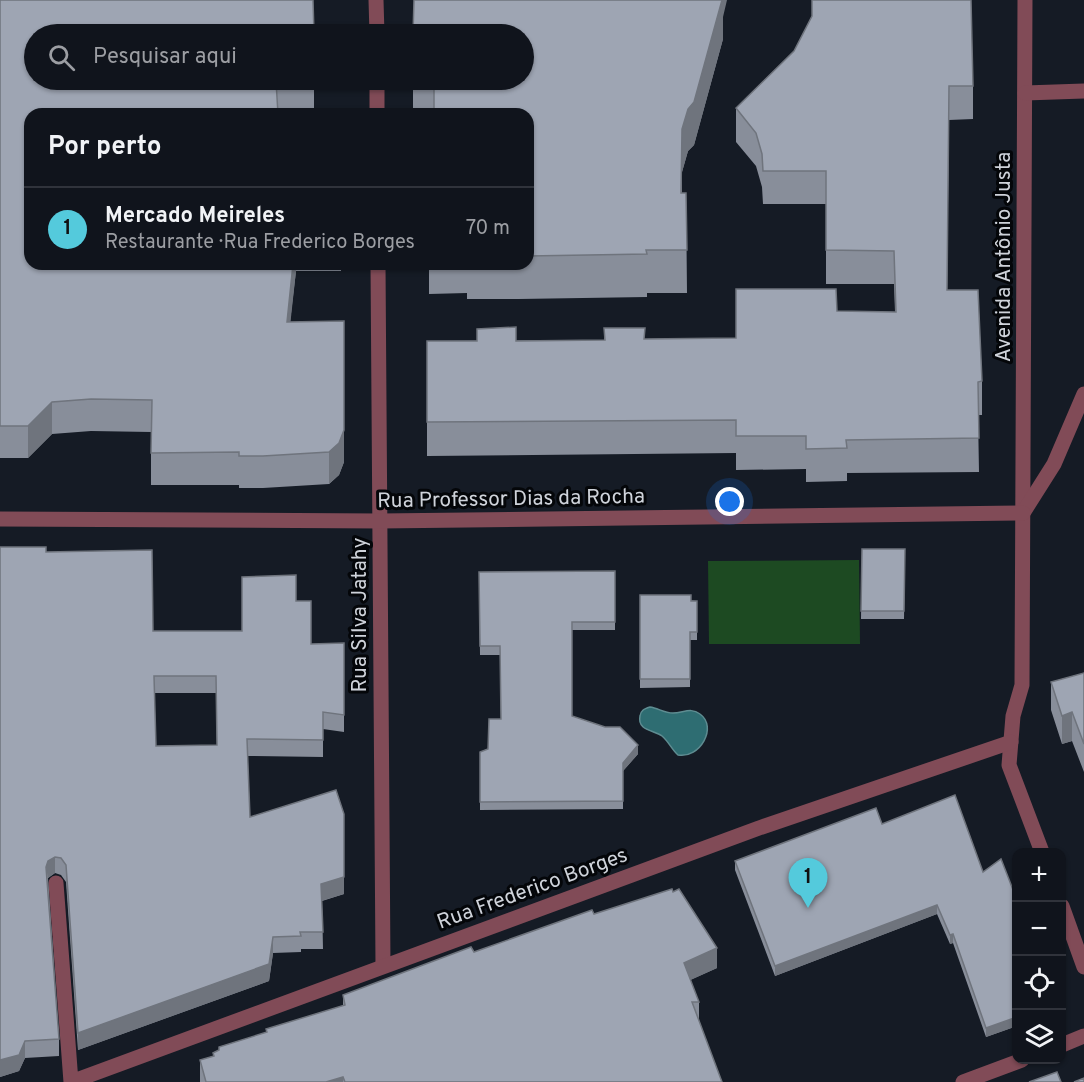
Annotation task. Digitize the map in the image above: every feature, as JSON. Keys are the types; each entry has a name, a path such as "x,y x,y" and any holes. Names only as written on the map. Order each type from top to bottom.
{"street":[{"path":"376,0 377,24"},
{"name":"Avenida Antônio Justa","path":"1025,0 1022,686 1013,716 1010,765 1041,848"},
{"path":"377,90 377,108"},
{"path":"1025,93 1084,91"},
{"name":"Rua Silva Jatahy","path":"378,270 383,965"},
{"path":"1023,513 1054,464 1084,394"},
{"name":"Rua Professor Dias da Rocha","path":"0,519 380,521 1023,513"},
{"name":"Rua Frederico Borges","path":"71,1082 759,828 1011,742"},
{"path":"56,883 71,1082"},
{"path":"1066,917 1084,967"},
{"path":"1066,1043 1084,1036"},
{"path":"963,1082 1012,1063"}],"shaded area":[{"path":"859,560 860,644 709,644 708,561"},
{"path":"650,707 670,713 697,712 705,720 707,726 704,741 693,752 678,755 662,736 641,725 641,712"}],"building":[{"path":"0,0 313,0 314,24 24,24 24,90 277,90 278,108 24,108 24,270 292,270 287,322 344,321 344,430 339,443 329,452 263,456 239,456 239,452 151,453 152,400 91,399 52,402 28,426 0,426"},
{"path":"414,0 722,0 694,102 688,109 682,129 681,193 686,193 687,250 646,250 647,254 534,256 534,108 434,108 434,90 534,90 534,24 413,24"},
{"path":"812,0 971,0 973,86 949,86 947,290 978,290 982,381 978,382 979,438 846,440 847,448 806,449 806,436 736,436 736,420 427,422 427,341 477,341 477,329 516,327 516,341 605,340 604,328 645,328 644,339 736,338 736,289 836,289 837,311 896,312 894,251 826,250 826,171 763,171 762,154 756,133 736,108 794,51 812,16"},
{"path":"0,547 46,547 46,552 152,550 153,631 242,631 242,577 296,575 296,601 311,601 311,644 344,643 344,715 323,712 323,740 247,739 250,817 336,790 344,814 344,877 321,884 323,932 300,932 301,936 273,937 269,964 78,1033 66,865 61,858 55,857 48,861 46,867 59,1039 25,1041 19,1055 0,1060","holes":["154,676 216,676 217,745 156,746"]},
{"path":"862,549 905,549 904,611 861,611"},
{"path":"615,571 615,622 572,622 572,716 605,727 620,727 638,745 623,763 623,801 480,802 480,752 488,749 489,719 501,719 500,646 480,646 479,572"},
{"path":"640,595 691,595 691,601 697,601 697,632 690,632 690,679 640,679"},
{"path":"1084,673 1084,744 1072,712 1062,716 1051,682"},
{"path":"955,795 983,872 1001,859 1012,887 1012,1019 986,1028 953,934 950,935 937,905 775,966 735,861 876,808 882,824"},
{"path":"672,889 673,892 679,889 717,948 684,963 699,1002 692,1002 722,1082 345,1082 343,1077 326,1082 206,1082 200,1060 214,1056 213,1053 219,1050 219,1047 267,1032 266,1029 345,1005 343,995 471,947 474,952 592,910 594,914"},
{"path":"1057,1072 1061,1082 1029,1082"}],"place":[{"name":"Mercado Meireles","path":"808,908"}]}
